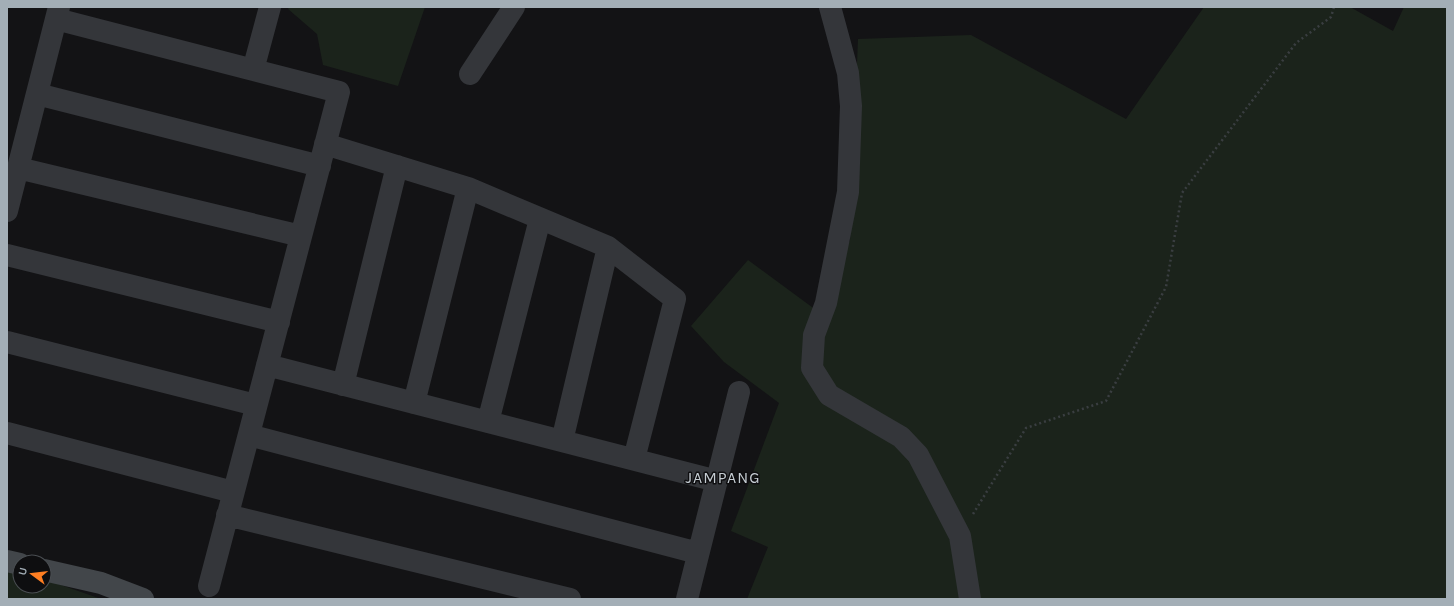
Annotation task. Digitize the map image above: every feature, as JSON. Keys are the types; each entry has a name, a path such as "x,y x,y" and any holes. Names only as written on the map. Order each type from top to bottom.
{"street":[{"path":"253,70 270,7"},
{"path":"470,74 514,7"},
{"path":"830,7 848,73 851,106 848,192 826,303 814,335 812,368 829,395 901,438 918,455 960,536 970,599"},
{"path":"7,211 16,152 37,94 58,13 253,70 339,92 209,586"},
{"path":"37,94 320,166"},
{"path":"325,144 468,188 608,247 676,299 634,459"},
{"path":"16,152 301,236"},
{"path":"342,385 397,166"},
{"path":"414,403 468,188"},
{"path":"488,422 540,219"},
{"path":"562,441 608,247"},
{"path":"7,255 279,322"},
{"path":"7,342 256,405"},
{"path":"267,365 717,481"},
{"path":"687,599 739,392"},
{"path":"7,433 233,492"},
{"path":"249,435 698,553"},
{"path":"227,515 570,599"},
{"path":"52,572 102,583 143,599"}],"path":[{"path":"960,536 1026,428 1106,401 1166,287 1182,193 1296,43 1331,18 1334,7"}],"shaded area":[{"path":"289,7 425,7 398,86 323,65 317,34 288,9"},
{"path":"1204,7 1350,7 1393,31 1404,7 1447,7 1447,599 747,599 768,547 731,531 779,403 724,362 691,326 748,260 820,313 850,240 858,39 971,35 1126,119"},
{"path":"7,566 12,568 12,594 52,594 52,582 101,599 7,599"}],"district":[{"name":"JAMPANG","path":"723,477"}]}
